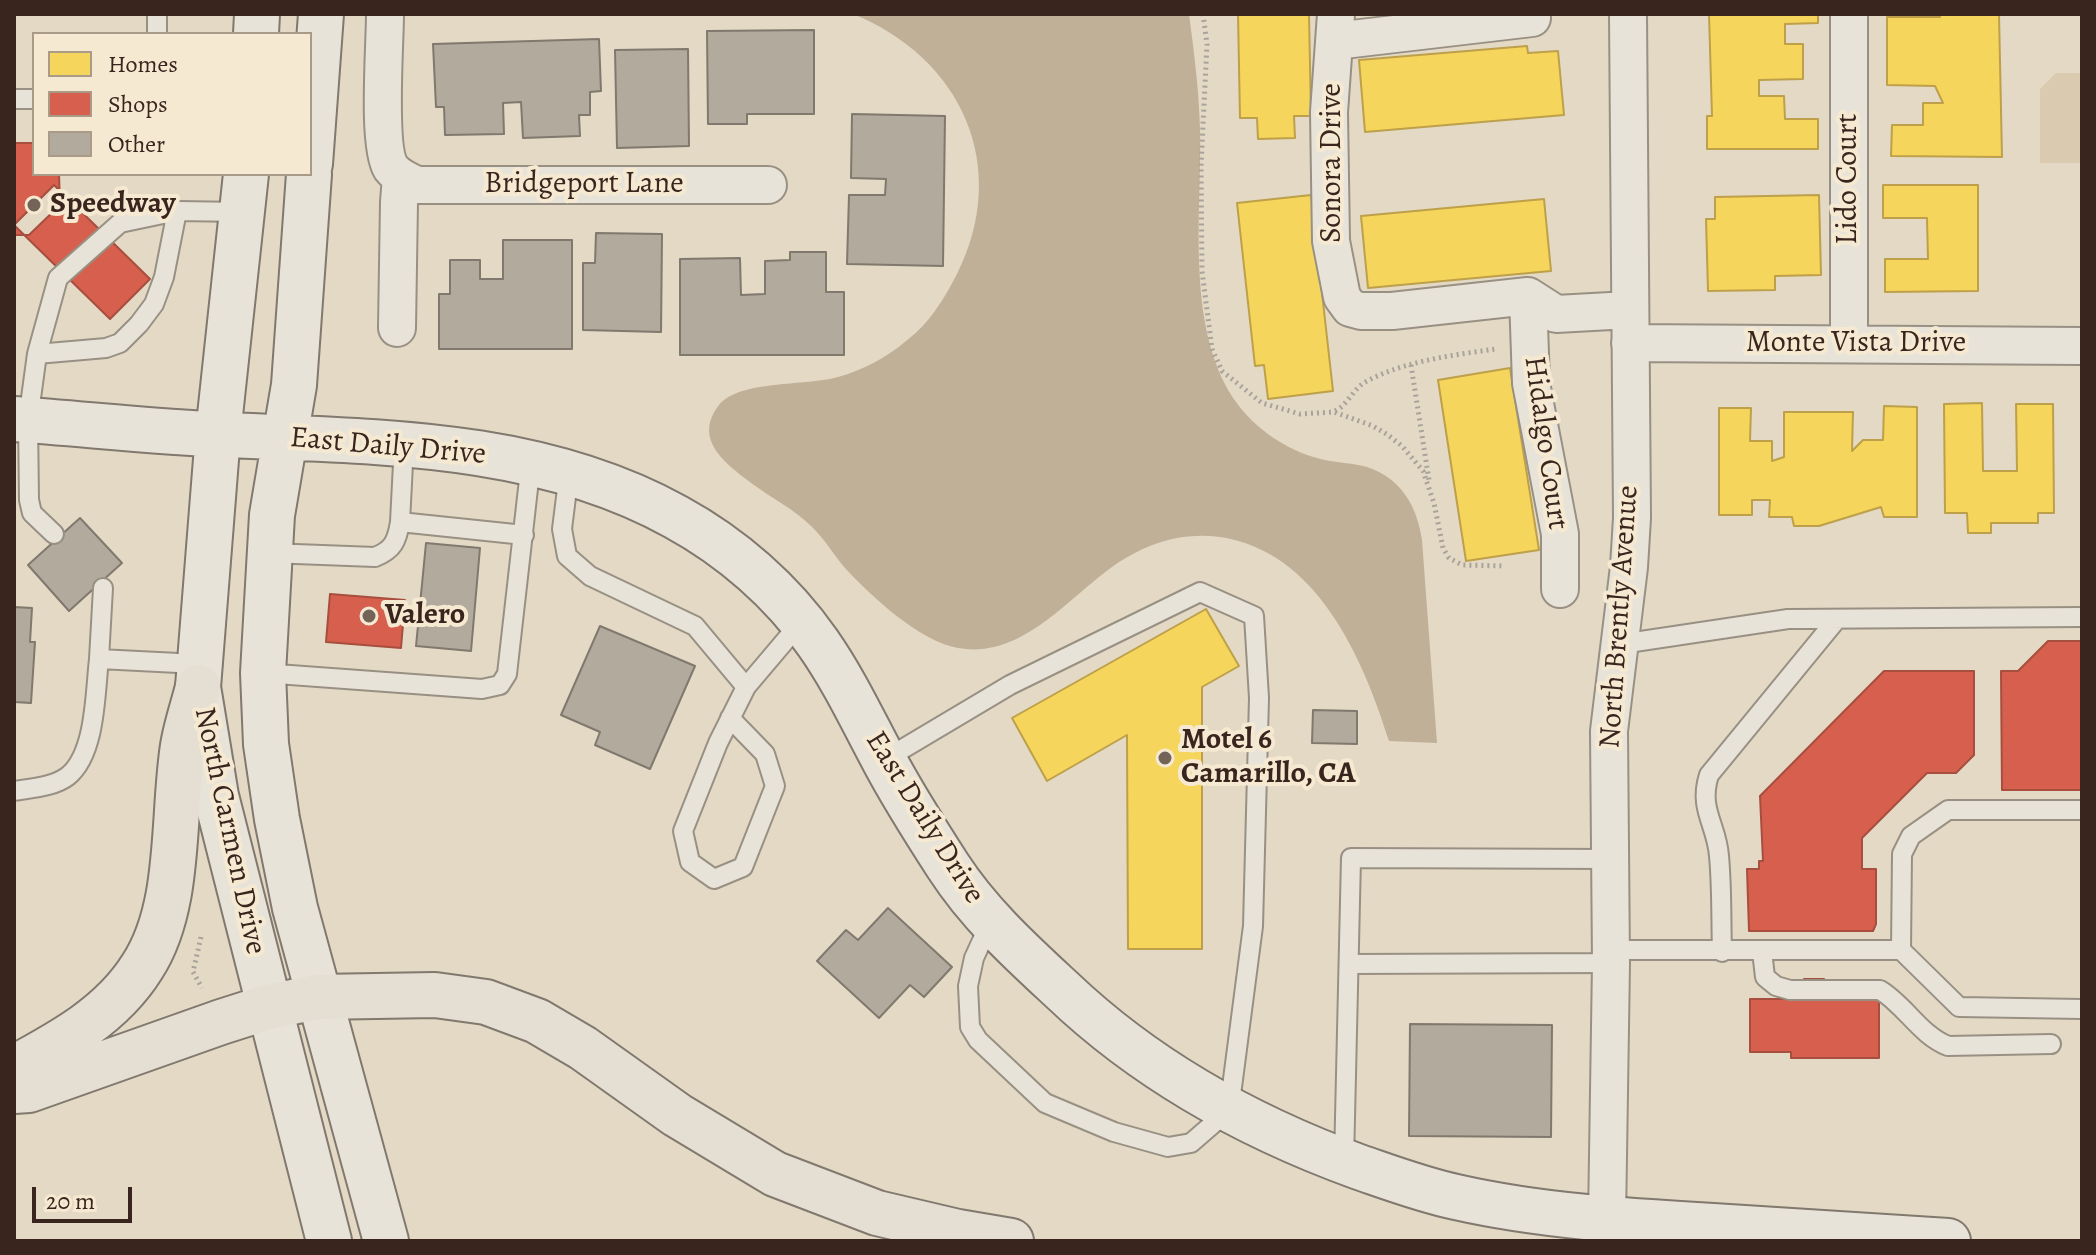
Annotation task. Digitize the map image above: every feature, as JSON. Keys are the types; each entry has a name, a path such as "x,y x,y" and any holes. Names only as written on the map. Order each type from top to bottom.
{"highway":[{"path":"14,1068 65,1041 105,1011 142,968 155,943 166,904 183,745 198,675"},
{"path":"14,1091 29,1090 268,1007 317,997 435,995 486,1002 537,1021 583,1048 677,1115 775,1174 877,1213 1011,1241"}],"main road":[{"path":"312,137 321,14"},
{"name":"North Carmen Drive","path":"309,176 294,385 272,515 269,553 263,673 266,744 295,908 386,1241"},
{"name":"North Carmen Drive","path":"245,193 218,434 198,675 216,796 329,1241"},
{"name":"East Daily Drive","path":"21,419 404,444 550,467 639,498 719,544 755,573 801,622 817,641 852,698 884,760 950,869 991,921 1090,1017 1177,1081 1282,1136 1344,1161 1452,1196 1528,1211 1607,1220 1948,1241"}],"street":[{"path":"385,14 386,157 392,171 401,177 397,328"},
{"name":"North Brently Avenue","path":"1607,1220 1611,957 1609,731 1612,689 1621,644 1632,518 1628,14"},
{"name":"Lido Court","path":"1849,14 1849,344"},
{"path":"1336,27 1532,18"},
{"name":"Sonora Drive","path":"1336,27 1329,112 1331,241 1342,297 1350,308 1392,311 1528,296"},
{"name":"Bridgeport Lane","path":"401,177 417,185 441,186 768,185"},
{"name":"Monte Vista Drive","path":"1528,296 1556,314 1629,327 1849,344 2082,346"},
{"name":"Hidalgo Court","path":"1528,296 1531,383 1560,534 1560,589"}],"lane":[{"path":"54,534 32,513 21,419 58,278 120,223 245,193"},
{"path":"37,354 106,348 120,343 139,324 154,304 164,277 177,211"},
{"path":"269,553 375,557 390,551 398,537 400,522 404,444"},
{"path":"263,673 482,689 500,685 507,674 524,535 550,467"},
{"path":"550,467 567,556 590,576 695,626 746,687"},
{"path":"400,522 524,535"},
{"path":"14,791 45,786 66,778 80,763 89,739 99,659 103,588"},
{"path":"884,760 1010,685 1200,592 1254,616 1259,698 1253,926 1229,1110 1191,1143 1168,1147 1114,1132 1045,1103 978,1040 970,1027 968,986 974,958 991,921"},
{"path":"1621,644 1788,619 2082,617"},
{"path":"1722,952 1719,852 1705,808 1709,775 1837,619"},
{"path":"730,718 765,754 775,786 743,867 714,879 690,862 683,831 730,718 746,687 801,622"},
{"path":"99,659 198,675"},
{"path":"1901,950 1902,854 1911,836 1948,810 2082,810"},
{"path":"1344,1161 1351,858 1611,859"},
{"path":"1349,964 1722,952 1901,950 1959,1007 2082,1009"},
{"path":"1762,951 1765,977 1776,986 1790,990 1880,990 1936,1041 1948,1046 2051,1044"}],"path":[{"path":"1203,14 1207,44 1201,239 1212,349 1222,371 1262,403 1300,414 1334,412 1373,426 1402,446 1423,471 1430,485"},
{"path":"1334,412 1341,408 1355,388 1366,381 1411,365 1530,344"},
{"path":"1411,365 1443,548 1449,558 1462,565 1505,566"},
{"path":"200,931 193,972 205,995"}],"shaded area":[{"path":"853,14 1189,14 1199,114 1200,273 1210,344 1222,377 1239,406 1267,433 1313,457 1379,472 1398,486 1411,505 1422,540 1437,743 1389,741 1365,676 1331,613 1309,586 1284,563 1254,546 1220,537 1195,536 1146,547 1124,559 1027,634 983,649 958,648 943,644 912,627 882,604 804,520 725,461 711,441 709,430 711,418 719,405 742,391 825,380 882,358 929,319 957,274 973,234 979,194 977,156 966,120 948,87 923,58 891,33"},
{"path":"2056,73 2082,73 2082,163 2040,163 2040,89"}],"building: Homes":[{"path":"1238,14 1309,14 1311,116 1294,116 1295,138 1258,139 1257,118 1240,118"},
{"path":"1709,14 1818,14 1818,23 1785,24 1785,44 1803,44 1803,79 1759,80 1759,96 1784,96 1785,119 1818,119 1818,149 1707,149 1707,116 1712,116"},
{"path":"1940,14 1999,14 2002,157 1891,156 1892,125 1923,125 1923,103 1943,103 1935,86 1887,85 1887,17 1940,17"},
{"path":"1527,46 1528,53 1558,51 1564,115 1365,132 1359,60"},
{"path":"1883,185 1978,185 1978,291 1885,292 1885,259 1928,259 1927,218 1883,218"},
{"path":"1311,195 1333,391 1268,399 1264,365 1255,366 1237,203"},
{"path":"1819,195 1821,275 1775,276 1775,290 1708,291 1706,219 1715,219 1715,197"},
{"path":"1544,199 1551,271 1368,288 1361,216"},
{"path":"1510,368 1539,550 1466,561 1438,380"},
{"path":"1982,403 1983,471 2017,471 2016,404 2053,404 2054,513 2038,513 2038,523 1991,523 1991,533 1968,533 1967,513 1945,513 1944,404"},
{"path":"1884,406 1917,407 1917,517 1884,517 1881,507 1819,526 1794,526 1792,517 1769,517 1770,500 1752,500 1752,515 1719,515 1719,408 1751,408 1750,441 1772,441 1772,461 1784,457 1784,412 1853,412 1852,451 1863,440 1883,440"},
{"name":"Motel 6 Camarillo, CA","path":"1206,609 1239,666 1202,687 1202,949 1128,949 1127,735 1047,781 1012,718"}],"building: Shops":[{"path":"14,143 32,143 32,176 59,176 60,205 29,235 14,235"},
{"path":"54,185 150,279 110,319 14,225"},
{"path":"330,594 405,600 401,648 326,642"},
{"path":"2048,641 2082,641 2082,790 2002,790 2001,671 2018,671"},
{"path":"1884,671 1974,671 1974,755 1956,773 1927,773 1862,838 1862,869 1876,869 1876,924 1873,931 1749,931 1747,869 1759,869 1759,861 1763,861 1760,796"},
{"path":"1804,979 1824,979 1824,998 1879,999 1879,1058 1791,1058 1791,1052 1750,1052 1750,999 1803,999"}],"building: Other":[{"path":"814,30 814,114 747,114 747,124 708,124 707,31"},
{"path":"599,39 601,91 590,92 590,115 579,115 580,136 523,138 521,102 503,103 504,134 445,135 444,107 436,107 433,44"},
{"path":"688,49 689,146 617,148 615,50"},
{"path":"852,114 945,116 943,266 847,264 849,195 885,195 886,179 851,178"},
{"path":"596,233 662,234 661,332 583,330 583,263 595,263"},
{"path":"503,240 572,240 572,349 439,349 439,294 450,294 450,260 480,260 480,279 503,279"},
{"path":"790,252 826,252 826,292 844,292 844,355 680,355 680,259 740,258 741,295 765,294 765,261 790,260"},
{"path":"80,518 122,563 69,611 28,565"},
{"path":"426,543 480,548 471,651 416,646"},
{"path":"14,607 32,608 30,642 35,642 31,703 14,702"},
{"path":"600,626 695,666 650,769 595,745 600,732 561,715"},
{"path":"1313,710 1357,711 1357,744 1312,743"},
{"path":"888,908 952,967 924,997 910,985 879,1018 817,961 846,930 858,940"},
{"path":"1410,1024 1552,1025 1551,1137 1409,1136"}],"place":[{"name":"Speedway","path":"34,205"},
{"name":"Valero","path":"369,616"},
{"name":"Motel 6 Camarillo, CA","path":"1165,758"}]}
